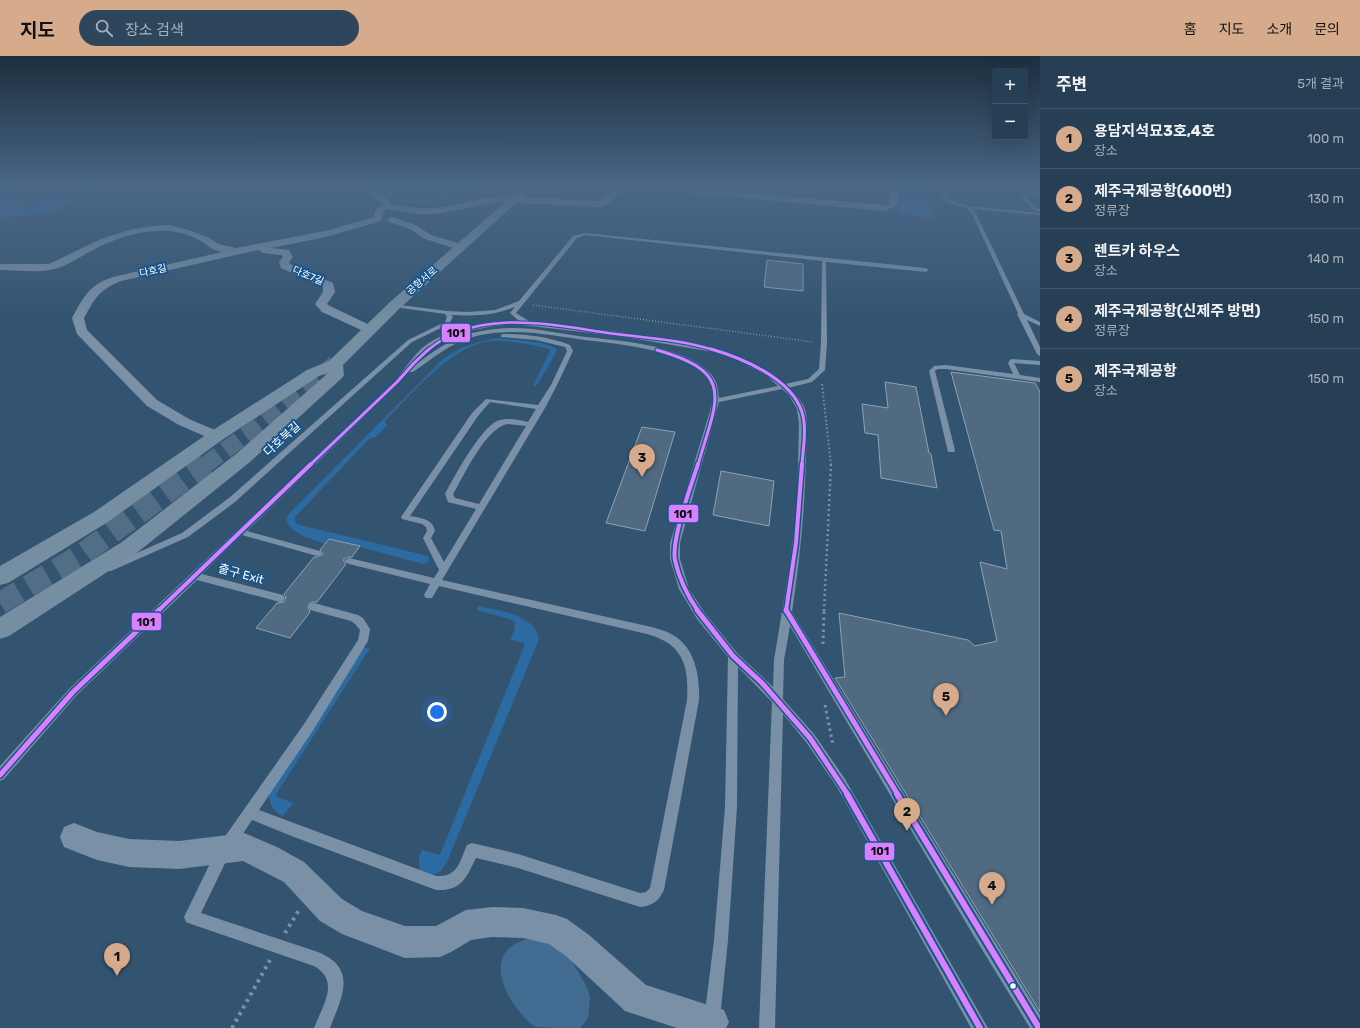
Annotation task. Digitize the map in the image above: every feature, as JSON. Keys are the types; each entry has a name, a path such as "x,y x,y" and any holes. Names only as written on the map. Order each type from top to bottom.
{"street":[{"path":"0,267 50,267 57,265 96,244 140,231"},
{"path":"181,231 205,239 208,244 238,251"},
{"name":"다호길","path":"216,436 184,422 152,403 81,331 78,318 92,292 102,284 117,279 238,251 335,231"},
{"path":"420,231 428,237 460,247"},
{"name":"공항서로","path":"335,364 394,305 478,231"},
{"name":"다호7길","path":"252,249 285,252 288,256 284,262 285,266 329,285 329,292 321,304 326,309 370,330"},
{"path":"0,577 101,517 216,436 313,373 335,364 336,374 243,458 130,547 0,630"},
{"path":"74,837 97,846 129,853 179,855 244,847 267,857 294,872 331,910 353,923 405,942 440,941 466,925 492,922 523,923 556,930 578,946 637,999 711,1025"}],"lane":[{"path":"982,231 1032,340 1040,354"},
{"path":"532,323 520,319 513,313 575,237 585,234 926,270"},
{"path":"716,401 810,381 822,370 824,343 824,260"},
{"path":"394,305 447,313 468,314 496,312 520,304"},
{"name":"다호북길","path":"67,588 185,535 232,500 410,341 447,323 450,317 447,313"},
{"path":"1020,314 1040,324"},
{"path":"397,382 422,352 432,344 447,336 483,325 514,322 532,323 633,336 714,350 733,356 768,374 792,394 801,408 803,424 801,504 795,563 779,660 767,1028"},
{"path":"0,775 73,692 196,576 397,382 434,353 454,342 472,336 507,330 538,332 645,347 673,354 697,366 711,378 714,385 716,401 678,528 675,543 675,559 684,589 701,616 733,656 762,683 810,738 841,783 980,1028"},
{"path":"1032,340 1039,334"},
{"path":"414,368 471,342 493,337 518,337 564,345 570,348 554,385 541,408 429,595"},
{"path":"1018,377 1011,363 1012,361 1040,363"},
{"path":"951,450 932,371 936,367 946,367 1040,380"},
{"path":"444,571 427,538 431,531 430,526 425,522 405,517 488,400 541,408"},
{"path":"482,507 456,502 451,500 449,494 485,436 493,426 499,423 511,421 531,425"},
{"path":"241,532 317,553"},
{"path":"250,813 294,831 436,883 447,884 457,879 462,872 472,850 518,861 640,900 647,900 653,896 660,881 693,700 693,676 683,650 679,645 668,637 647,630 437,583 349,561"},
{"name":"출구 Exit","path":"196,576 280,598"},
{"path":"314,607 359,620 365,629 363,641 308,728 224,850 191,917 318,960 327,965 333,972 336,992 322,1028"},
{"path":"786,611 973,921 1040,1028"},
{"path":"711,1025 721,940 731,807 733,656"}],"path":[{"path":"520,304 824,343"},
{"path":"822,370 822,395 831,457 823,646"},
{"path":"824,698 841,783"}],"shaded area":[{"path":"499,338 542,343 557,349 536,386 533,386 551,349 516,342 494,341 479,344 464,350 435,371 421,384 385,421 387,425 376,437 369,439 295,517 295,522 300,525 428,556 428,562 424,564 329,539 325,544 302,535 292,529 286,519 289,514 442,360 448,355 469,345"},
{"path":"478,606 505,612 523,619 536,631 539,639 447,862 441,871 433,875 419,870 419,856 422,850 440,855 525,644 510,639 514,632 515,622 510,619 477,610"},
{"path":"363,648 370,648 275,796 293,803 283,816 273,808 269,795"},
{"path":"532,938 546,940 570,958 588,989 590,998 588,1018 580,1028 546,1028 534,1026 519,1011 511,1000 502,978 501,968 503,958 508,949 518,943"}],"building":[{"path":"767,260 803,264 803,291 764,287"},
{"path":"951,372 1035,383 1040,392 1040,1012 835,678 845,677 839,613 968,640 975,646 997,641 980,562 1007,569 1001,531 994,530"},
{"path":"885,382 916,387 937,488 881,478 878,435 865,433 862,404 888,408"},
{"path":"642,427 675,432 645,531 606,523"},
{"path":"721,471 774,481 769,526 713,515"},
{"path":"329,539 360,546 352,557 348,557 343,560 346,564 317,602 309,604 308,607 310,612 290,638 256,628 277,603 284,602 286,597 284,594 314,557 323,554 320,550"}],"tunnel":[{"path":"205,465 254,429 335,364"},
{"path":"0,603 81,555 206,464"}],"transit line":[{"name":"101","path":"0,775 73,692 397,382 422,355 431,347 450,335 474,327 490,324 523,323 658,339 712,349 737,358 764,371 788,389 802,411 804,418 804,429 800,498 796,543 786,611 1039,1028"},
{"name":"101","path":"657,350 672,354 697,365 709,375 715,389 716,401 675,543 675,559 684,589 701,616 733,656 762,683 810,738 841,783 980,1028"}],"place":[{"name":"렌트카 하우스","path":"642,477"},
{"name":"제주국제공항","path":"946,716"},
{"name":"제주국제공항(600번)","path":"907,831"},
{"name":"제주국제공항(신제주 방면)","path":"992,905"},
{"name":"용담지석묘3호,4호","path":"117,976"}]}
